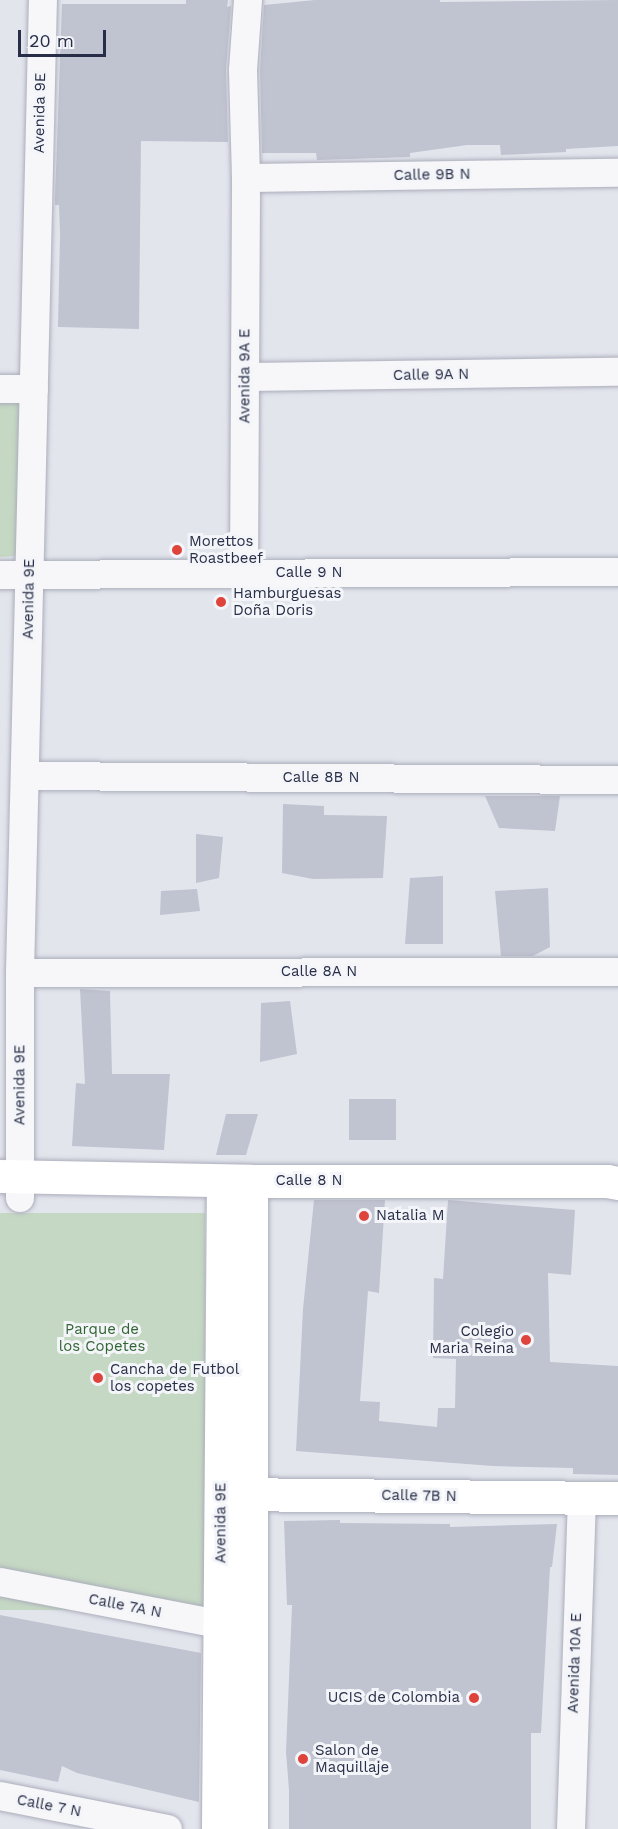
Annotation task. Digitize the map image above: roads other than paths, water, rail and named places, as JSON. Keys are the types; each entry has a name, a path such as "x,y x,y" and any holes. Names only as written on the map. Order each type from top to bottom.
{"street":[{"name":"Avenida 9E","path":"10,1187 20,973 43,0"},
{"name":"Avenida 9A E","path":"244,573 246,178 243,70 248,0"},
{"name":"Calle 9B N","path":"246,178 618,172"},
{"name":"Calle 9A N","path":"245,377 618,372"},
{"path":"0,389 34,389"},
{"name":"Calle 9 N","path":"0,575 618,572"},
{"name":"Calle 8B N","path":"25,776 618,780"},
{"name":"Calle 8A N","path":"20,973 618,972"},
{"name":"Calle 8 N","path":"10,1187 237,1189 607,1181 618,1183"},
{"name":"Avenida 9E","path":"218,1829 235,1627 237,1189"},
{"name":"Calle 7B N","path":"236,1494 618,1498"},
{"name":"Avenida 10A E","path":"571,1829 582,1497"},
{"name":"Calle 7A N","path":"0,1582 235,1627"},
{"name":"Avenida 9E","path":"235,1627 251,1829"},
{"name":"Calle 7 N","path":"0,1797 168,1829"}],"place":[{"name":"Morettos Roastbeef","path":"177,550"},
{"name":"Hamburguesas Doña Doris","path":"221,602"},
{"name":"Natalia M","path":"364,1216"},
{"name":"Colegio Maria Reina","path":"526,1340"},
{"name":"Cancha de Futbol los copetes","path":"98,1378"},
{"name":"UCIS de Colombia","path":"474,1698"},
{"name":"Salon de Maquillaje","path":"303,1759"}],"park label":[{"name":"Parque de los Copetes","path":"102,1338"}]}
